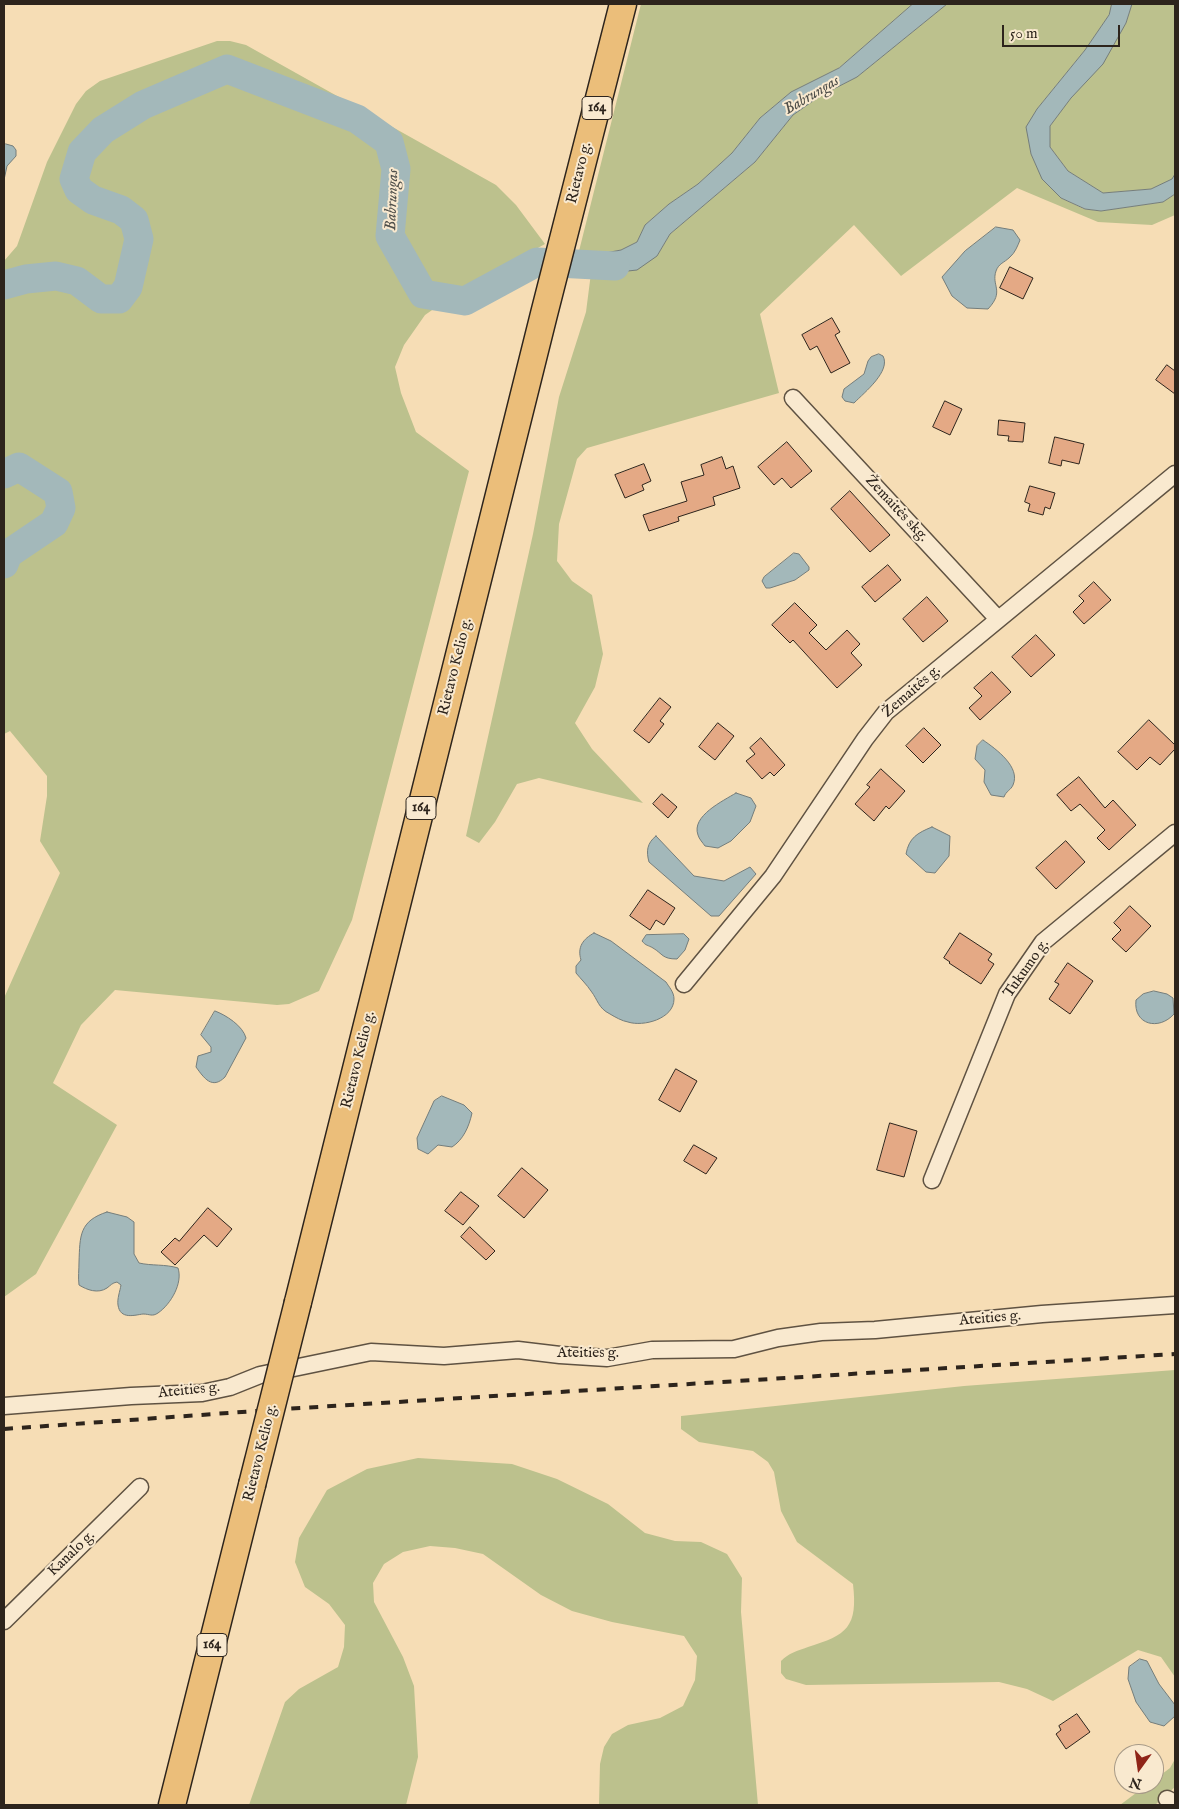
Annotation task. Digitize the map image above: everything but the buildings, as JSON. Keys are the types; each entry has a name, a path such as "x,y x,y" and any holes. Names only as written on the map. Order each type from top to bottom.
{"main road":[{"name":"Rietavo g.","path":"544,314 623,4"},
{"name":"Rietavo Kelio g.","path":"172,1805 544,314"}],"street":[{"name":"Žemaitės skg.","path":"793,398 998,619"},
{"name":"Žemaitės g.","path":"684,984 773,876 865,739 886,712 1175,474"},
{"name":"Tukumo g.","path":"932,1180 1007,994 1043,942 1175,833"},
{"name":"Ateities g.","path":"4,1406 131,1396 202,1393 230,1387 260,1375 371,1352 444,1356 518,1350 607,1358 652,1350 734,1349 778,1338 821,1332 875,1330 1042,1314 1175,1305"},
{"name":"Kanalo g.","path":"4,1620 140,1487"}],"green space":[{"path":"641,4 913,4 839,68 791,92 760,118 732,153 698,184 669,204 645,225 637,242 621,250 600,254 579,251"},
{"path":"947,4 1112,4 1109,15 1085,50 1037,109 1027,127 1031,154 1043,179 1061,198 1084,209 1101,211 1163,202 1175,194 1175,215 1152,225 1098,222 1017,188 901,276 854,225 760,314 779,393 587,448 577,459 559,524 557,561 572,581 592,595 603,654 595,687 575,723 592,749 643,803 539,778 517,784 495,822 479,843 466,836 533,534 559,397 586,312 591,273 601,274 657,256 670,234 755,162 793,115 820,96 857,77"},
{"path":"1132,4 1175,4 1175,174 1173,179 1151,189 1103,193 1068,171 1050,147 1050,126 1126,23"},
{"path":"217,41 230,41 246,45 496,185 516,205 545,244 458,292 425,315 404,345 395,367 401,393 416,432 469,471 352,920 319,991 289,1004 277,1005 115,990 81,1025 53,1083 117,1125 36,1274 4,1297 4,998 60,873 40,841 47,796 47,776 10,731 4,734 4,261 17,246 47,162 76,104 86,91 100,81"},
{"path":"1175,1370 1175,1677 1161,1657 1138,1650 1053,1701 1027,1689 999,1682 806,1685 786,1679 781,1673 781,1661 784,1658 832,1638 847,1627 854,1610 853,1584 797,1542 781,1511 774,1472 768,1462 753,1451 699,1442 681,1429 681,1416 964,1386"},
{"path":"418,1458 512,1464 557,1479 608,1504 645,1533 675,1541 701,1542 727,1554 742,1578 741,1612 758,1805 599,1805 600,1764 604,1747 612,1734 628,1725 660,1718 683,1706 695,1680 697,1656 684,1636 612,1622 572,1611 541,1595 483,1554 455,1548 430,1546 403,1552 384,1564 373,1583 374,1602 403,1657 414,1686 418,1757 406,1805 249,1805 285,1702 299,1689 338,1667 344,1647 345,1625 329,1604 305,1587 295,1562 299,1538 327,1490 367,1469"},
{"path":"1175,1759 1175,1787 1155,1805 1120,1805 1135,1794 1164,1794 1164,1772 1170,1768"}],"water":[{"path":"913,4 947,4 857,77 820,96 793,115 755,162 670,234 657,256 637,270 601,274 573,272 579,251 600,254 621,250 637,242 645,225 669,204 698,184 732,153 760,118 791,92 839,68"},
{"path":"1112,4 1132,4 1126,23 1103,64 1071,98 1050,126 1050,147 1068,171 1103,193 1151,189 1172,179 1175,174 1175,194 1163,202 1101,211 1085,209 1061,198 1042,179 1031,154 1026,127 1037,109 1085,50 1109,15"},
{"path":"4,145 13,146 16,150 16,156 7,166 4,180"},
{"path":"996,227 1013,230 1020,240 1013,253 997,268 995,281 997,293 993,303 988,309 967,308 952,296 942,277 965,251"},
{"path":"879,354 883,356 885,362 876,381 854,403 845,401 842,397 844,389 864,374 871,357"},
{"path":"794,553 799,554 809,567 809,570 795,580 766,588 762,581 764,577"},
{"path":"983,740 1006,759 1014,772 1013,785 1004,797 991,795 984,782 985,770 975,759 977,746"},
{"path":"736,793 751,798 756,806 750,822 731,841 718,848 705,846 698,835 697,828 699,822 709,810"},
{"path":"932,827 950,836 949,856 935,873 926,872 906,854 912,840"},
{"path":"656,836 694,876 724,881 750,867 756,874 719,916 711,916 649,862 648,848"},
{"path":"594,933 611,941 666,982 674,996 673,1006 669,1012 657,1020 634,1023 621,1020 603,1009 576,973 576,966 581,960 580,947"},
{"path":"684,934 689,939 685,950 677,959 665,957 642,941 646,935"},
{"path":"1154,991 1167,994 1173,998 1174,1014 1168,1019 1155,1024 1143,1020 1136,1008 1136,1000 1143,994"},
{"path":"215,1011 234,1021 246,1038 225,1077 220,1081 212,1082 205,1078 196,1067 198,1056 211,1052 211,1047 201,1035"},
{"path":"442,1096 464,1105 472,1113 465,1133 456,1144 452,1147 438,1145 428,1154 418,1149 417,1138 434,1101"},
{"path":"107,1212 127,1217 134,1222 134,1254 139,1263 178,1268 179,1280 175,1293 163,1309 156,1314 128,1316 122,1313 119,1310 118,1303 121,1285 117,1282 100,1291 89,1290 79,1285 80,1244 83,1231 91,1220"},
{"path":"1140,1659 1147,1661 1159,1684 1175,1705 1175,1716 1164,1726 1150,1722 1136,1702 1128,1679 1129,1667"}],"waterway":[{"name":"Babrungas","path":"4,285 26,279 56,276 77,281 101,299 119,299 128,287 139,239 134,220 121,210 93,200 79,190 74,179 82,152 103,130 143,105 227,69 357,119 389,142 396,169 390,236 423,294 465,301 537,262 615,266"},
{"name":"Babrungas","path":"4,474 19,467 58,492 61,508 54,523 8,554 4,564"}],"railway":[{"path":"4,1429 284,1409 1175,1354"}]}
